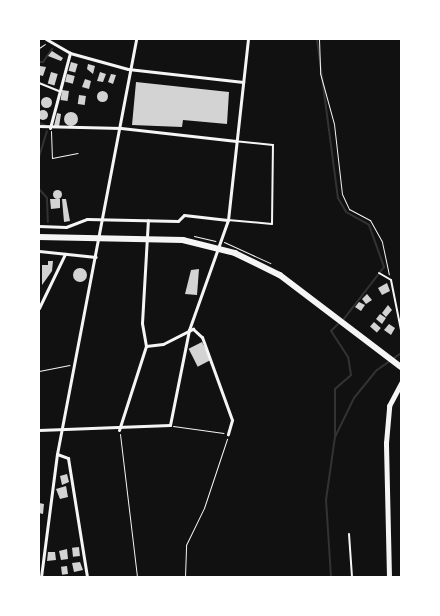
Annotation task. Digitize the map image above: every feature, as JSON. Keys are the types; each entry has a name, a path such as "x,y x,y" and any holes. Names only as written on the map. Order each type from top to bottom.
{"main road":[{"path":"39,237 168,239 219,247 280,275 401,368"}],"street":[{"path":"41,577 57,454 104,220 110,169 134,69 136,39"},
{"path":"39,430 119,430 170,425 189,330 228,220 248,39"},
{"path":"48,40 70,53 134,69 243,82"},
{"path":"50,128 70,53"},
{"path":"39,126 50,128 121,128 236,141"},
{"path":"39,226 66,227 87,218 178,221 184,215 228,220"},
{"path":"119,430 146,346 142,323 148,220"},
{"path":"39,251 96,255"},
{"path":"39,308 65,254"},
{"path":"146,346 163,344 189,330"},
{"path":"189,330 202,337 213,358 232,420 228,434"},
{"path":"389,577 386,443 389,406 401,383"},
{"path":"57,454 68,458 87,577"}],"lane":[{"path":"39,83 59,91"},
{"path":"228,220 272,224 273,145 236,141"},
{"path":"379,273 391,280 401,330"},
{"path":"349,534 352,577"}],"path":[{"path":"320,39 320,73 334,124 342,194 349,209 370,220 382,242 391,280"},
{"path":"39,48 48,40"},
{"path":"50,128 52,158 78,153"},
{"path":"39,371 75,364"},
{"path":"170,425 228,434 204,508 186,545 185,577"},
{"path":"119,430 137,577"}],"building":[{"path":"52,51 63,58 61,61 48,56"},
{"path":"71,62 78,64 75,73 69,71"},
{"path":"88,64 95,66 93,74 87,69"},
{"path":"40,66 46,67 43,76 39,75"},
{"path":"51,72 58,74 54,85 48,84"},
{"path":"100,72 106,74 103,82 97,81"},
{"path":"67,74 75,76 73,84 65,82"},
{"path":"111,74 116,75 113,84 108,82"},
{"path":"85,79 91,81 89,89 82,87"},
{"path":"136,82 229,92 227,124 183,120 182,127 132,125"},
{"path":"62,90 69,91 68,101 61,100"},
{"path":"102,90 108,96 102,102 96,96"},
{"path":"79,95 86,96 85,105 78,104"},
{"path":"44,97 48,97 51,102 50,106 44,107 41,104 41,100"},
{"path":"43,110 48,115 43,120 38,115"},
{"path":"71,112 76,114 78,119 76,124 71,126 66,124 64,119 66,114"},
{"path":"57,113 61,114 59,127 54,126"},
{"path":"57,189 62,194 57,199 52,194"},
{"path":"50,199 60,199 60,208 51,209"},
{"path":"62,199 66,199 70,221 64,222"},
{"path":"48,261 53,261 52,271 42,285 42,265 48,265"},
{"path":"77,268 83,268 87,275 83,282 77,282 73,278 73,272"},
{"path":"199,269 197,295 185,294 191,270"},
{"path":"387,283 390,291 382,295 378,288"},
{"path":"367,294 372,300 366,304 362,299"},
{"path":"359,302 365,305 361,311 355,307"},
{"path":"388,305 392,310 386,317 382,313"},
{"path":"380,314 386,318 382,324 376,319"},
{"path":"374,322 381,328 377,332 370,327"},
{"path":"389,324 395,328 391,335 384,330"},
{"path":"202,342 211,360 198,367 189,349"},
{"path":"67,474 69,482 62,485 60,476"},
{"path":"66,486 68,497 60,499 56,489"},
{"path":"39,503 44,504 43,514 39,513"},
{"path":"79,547 80,556 73,557 72,548"},
{"path":"67,549 68,559 61,560 59,551"},
{"path":"48,552 55,552 56,560 47,561"},
{"path":"80,562 83,570 74,572 72,563"},
{"path":"67,566 68,574 62,575 61,567"}],"waterway":[{"path":"317,39 338,198 346,212 369,225 384,267 343,320"},
{"path":"39,62 43,62 52,49"},
{"path":"39,123 45,125"},
{"path":"39,157 47,131"},
{"path":"39,189 47,198 48,222"},
{"path":"335,437 335,389 351,375 348,357 331,331 339,323"},
{"path":"331,577 326,500 335,437 354,398 377,370 401,353"}]}
